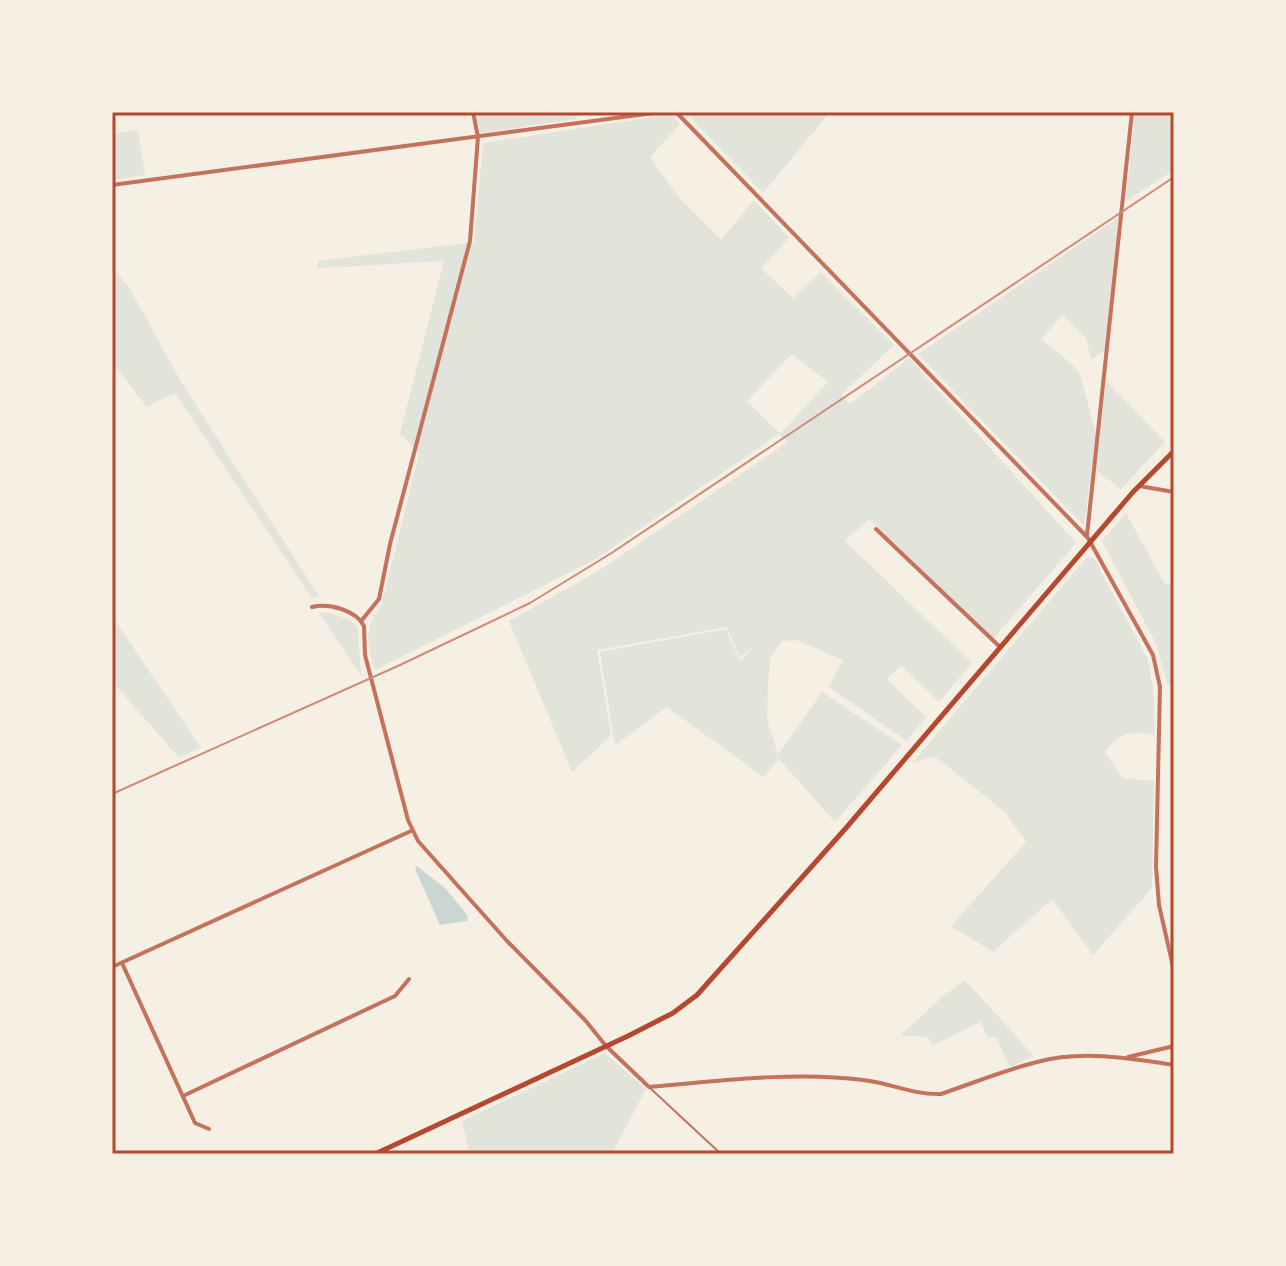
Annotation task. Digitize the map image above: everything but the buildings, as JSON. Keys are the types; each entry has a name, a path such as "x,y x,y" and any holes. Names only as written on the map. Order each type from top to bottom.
{"main road":[{"path":"375,1154 673,1013 710,982 1089,540 1174,451"}],"street":[{"path":"362,620 379,599 390,544 470,241 478,137 473,112"},
{"path":"112,185 661,112"},
{"path":"676,112 1089,540 1153,655 1158,671 1160,766 1156,867 1159,905 1174,971"},
{"path":"1089,540 1132,112"},
{"path":"1139,486 1174,492"},
{"path":"876,529 1000,647"},
{"path":"312,607 321,605 345,611 362,620 365,655 411,831 507,941 649,1087 807,1078 864,1080 925,1095 941,1094 1037,1061 1076,1056 1126,1058 1174,1065"},
{"path":"112,967 411,831"},
{"path":"122,963 195,1123 209,1129"},
{"path":"183,1096 395,996 409,979"},
{"path":"1126,1058 1174,1046"}],"lane":[{"path":"649,1087 721,1154"}],"shaded area":[{"path":"476,112 580,112 576,119 480,133"},
{"path":"690,112 830,112 763,193 689,116"},
{"path":"1135,112 1174,112 1174,170 1126,201"},
{"path":"672,114 680,124 650,157 681,200 721,240 754,200 789,238 761,268 793,298 821,272 894,345 841,395 850,404 909,358 1076,543 993,639 869,519 845,541 972,663 939,702 901,665 887,679 926,717 907,741 829,687 843,660 796,640 782,641 770,658 768,688 767,720 778,755 822,692 902,745 835,822 779,759 763,777 667,707 615,745 600,652 726,629 740,661 756,643 740,658 727,627 597,650 611,736 572,772 509,621 600,570 788,442 779,434 594,560 375,670 370,653 369,630 381,607 419,454 400,433 444,261 318,268 318,261 474,242 483,143","holes":["792,354 828,382 780,434 747,401"]},
{"path":"138,130 145,175 112,180 112,134"},
{"path":"1118,218 1105,350 1091,360 1086,338 1063,315 1041,339 1073,365 1080,375 1096,433 1084,526 918,354"},
{"path":"112,266 131,291 183,385 319,596 312,599 175,393 147,407 116,367 112,370"},
{"path":"1106,381 1165,442 1121,489 1096,470"},
{"path":"1126,513 1164,583 1174,585 1174,681 1168,686 1156,644 1102,541"},
{"path":"1087,557 1094,558 1147,658 1153,686 1155,735 1139,733 1121,736 1105,752 1122,778 1154,781 1152,888 1093,955 1052,899 993,952 951,926 1026,842 1005,812 934,756 912,763"},
{"path":"319,613 349,619 358,628 361,676"},
{"path":"112,616 201,748 179,758 112,681"},
{"path":"417,866 446,889 468,916 467,921 440,925 415,869"},
{"path":"965,980 1034,1056 1010,1067 996,1037 988,1038 981,1022 933,1045 928,1037 900,1036"},
{"path":"605,1053 646,1089 612,1154 470,1154 462,1121"}],"railway":[{"path":"112,794 530,603 610,554 1174,177"}]}
